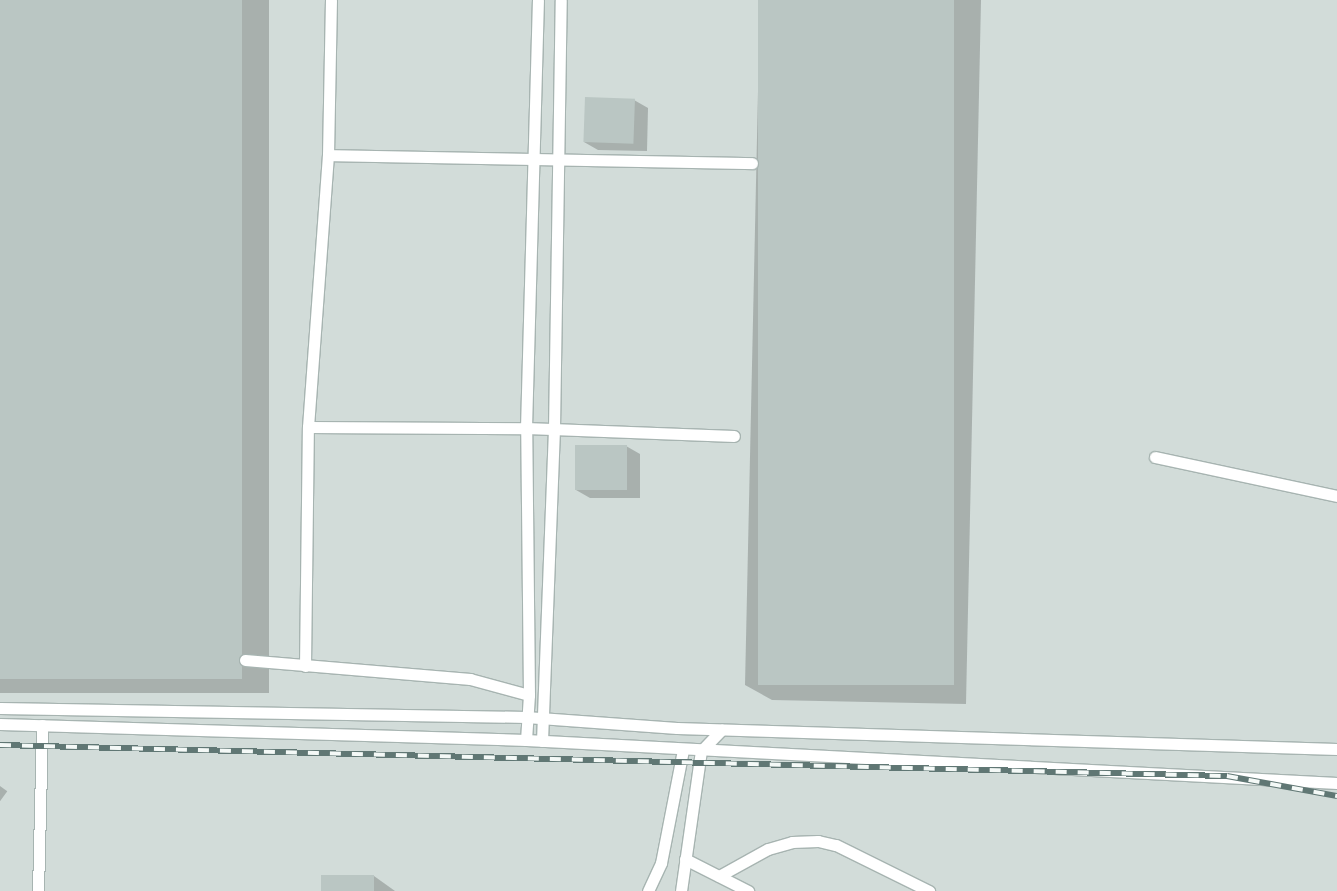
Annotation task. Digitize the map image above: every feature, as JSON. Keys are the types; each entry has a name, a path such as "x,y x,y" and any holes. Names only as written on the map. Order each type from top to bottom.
{"lane":[{"path":"304,666 308,427 328,155 331,0"},
{"path":"526,740 526,717 529,695 526,428 536,158 538,0"},
{"path":"542,741 554,429 561,0"},
{"path":"328,155 752,163"},
{"path":"308,427 526,428 734,436"},
{"path":"1155,457 1337,496"},
{"path":"245,660 470,679 529,695"},
{"path":"0,708 526,717 722,729 1337,749"},
{"path":"0,724 526,740 701,751 1337,783"},
{"path":"38,891 42,725"},
{"path":"681,891 701,751 722,729"},
{"path":"648,891 661,862 683,750"},
{"path":"719,876 768,849 792,842 818,841 836,845 929,891"},
{"path":"686,858 748,891"}],"shaded area":[{"path":"0,0 1337,0 1337,891 0,891"}],"building":[{"path":"0,0 242,0 242,679 0,679"},
{"path":"758,0 954,0 954,685 758,685"},
{"path":"585,97 635,99 633,144 583,142"},
{"path":"575,445 627,445 627,490 575,490"},
{"path":"321,875 374,875 374,891 321,891"}],"railway":[{"path":"0,745 1227,776 1337,796"}]}
